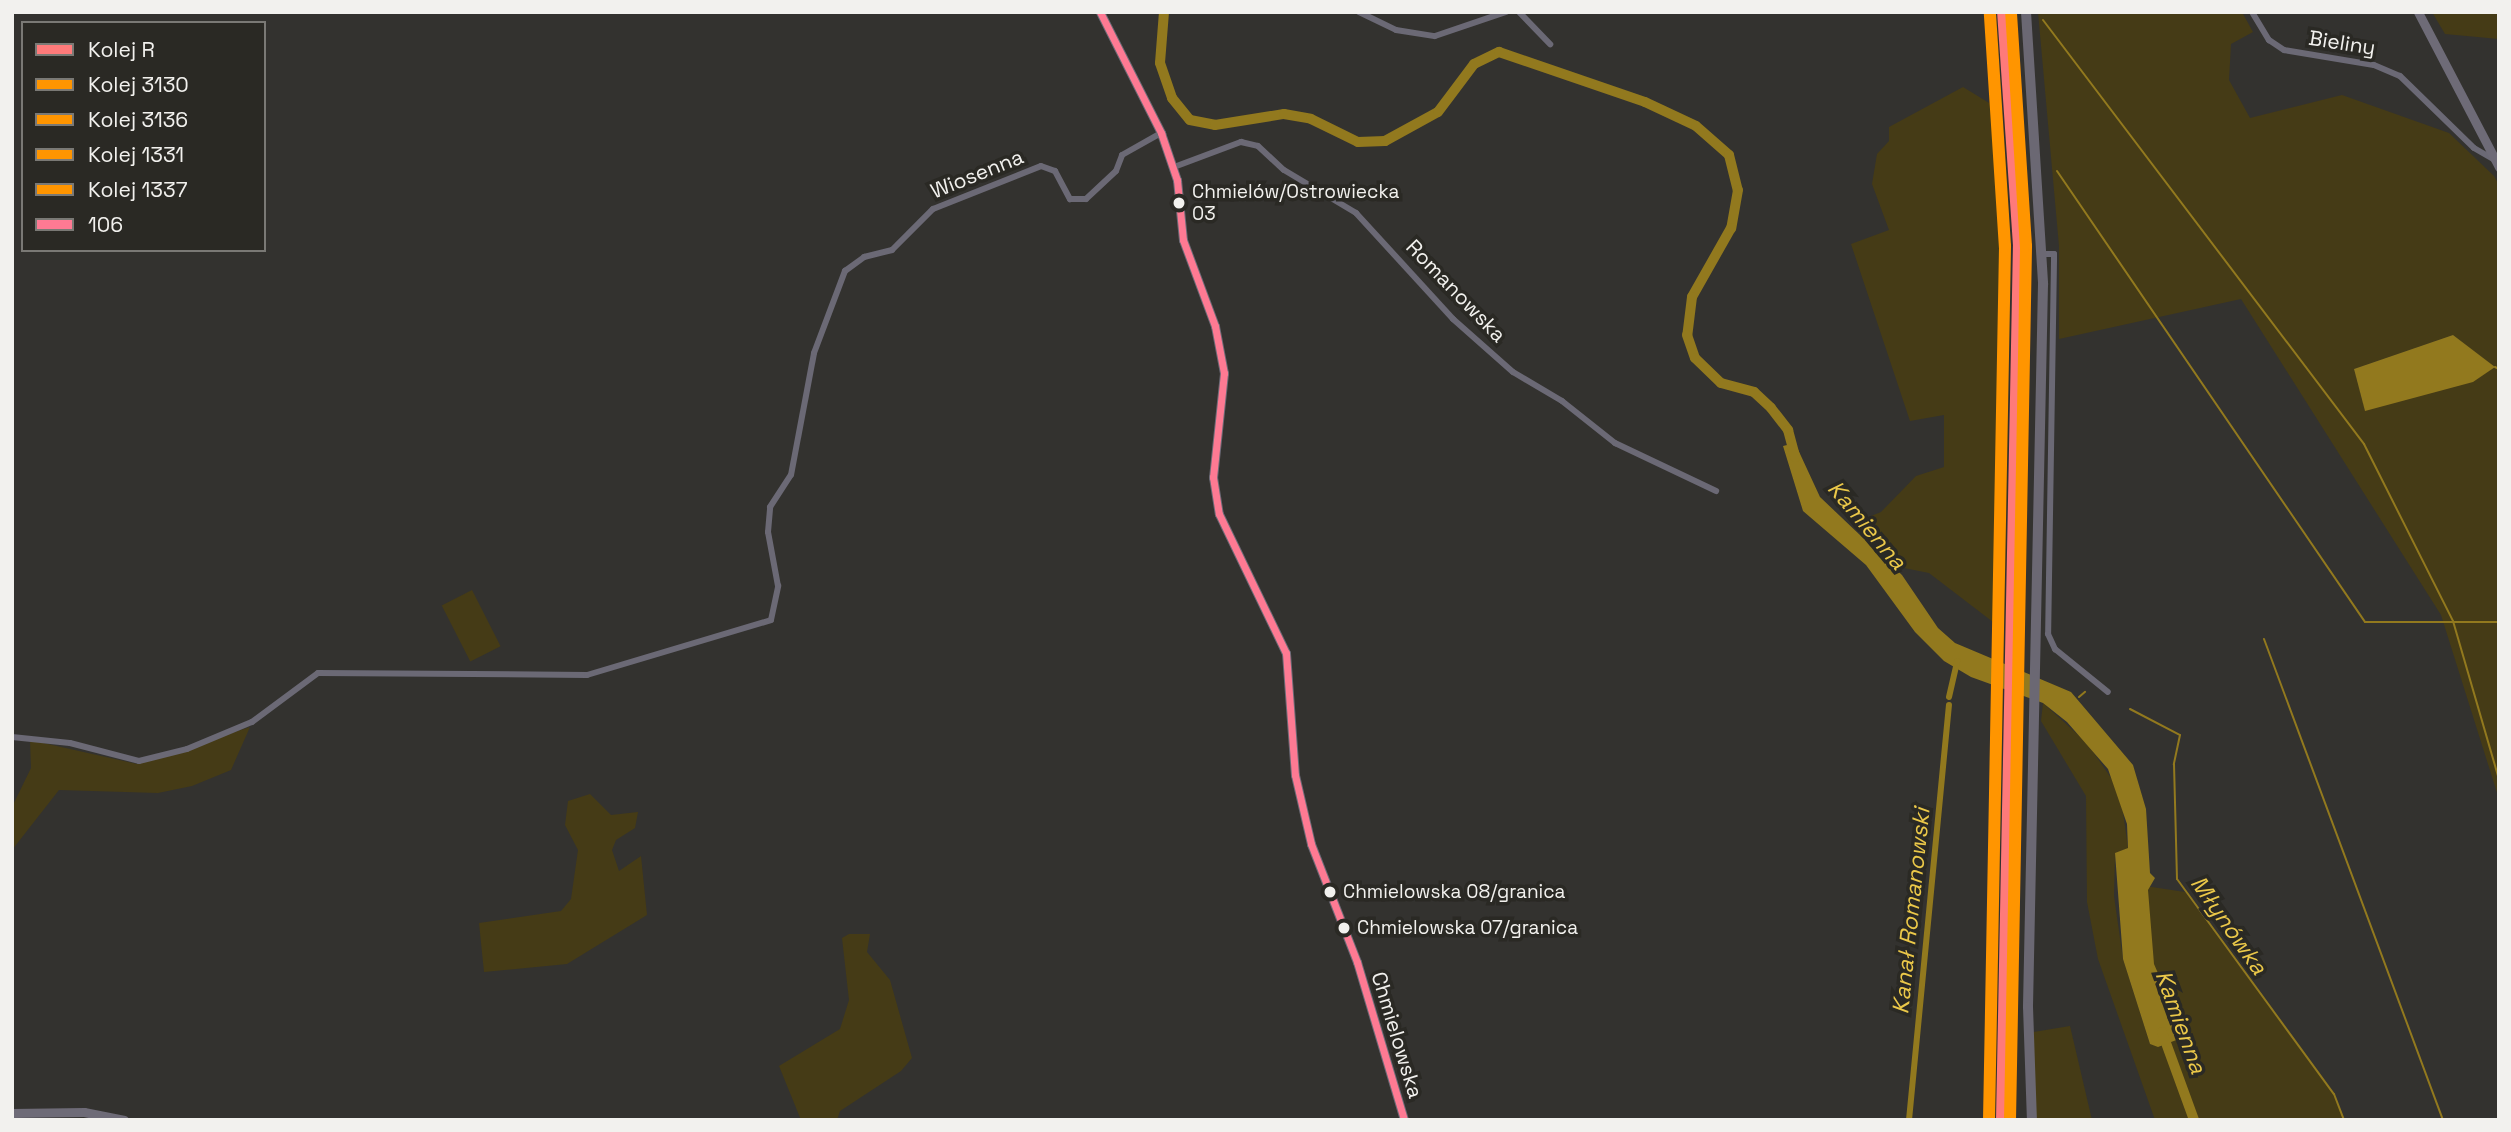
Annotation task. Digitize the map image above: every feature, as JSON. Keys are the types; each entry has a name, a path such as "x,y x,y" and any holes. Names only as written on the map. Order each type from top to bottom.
{"main road":[{"path":"2026,12 2042,254 2028,1020 2032,1120"}],"street":[{"name":"Chmielowska","path":"1101,12 1161,133 1174,167 1183,240 1214,326 1224,373 1213,477 1216,500 1233,550 1286,653 1295,775 1311,844 1357,962 1404,1120"},
{"path":"1359,12 1396,30 1436,36 1506,12"},
{"path":"1519,12 1550,44"},
{"name":"Bieliny","path":"2252,12 2269,40 2284,50 2374,65 2400,76 2474,148 2497,164"},
{"path":"2418,12 2497,164"},
{"name":"Wiosenna","path":"12,737 70,743 139,761 187,749 252,722 318,673 587,675 771,620 778,608 778,586 768,532 770,508 794,466 818,341 845,271 898,244 941,205 1041,166 1055,171 1070,199 1086,199 1110,179 1130,148 1161,133"},
{"name":"Romanowska","path":"1174,167 1241,142 1258,146 1284,170 1356,213 1453,319 1513,372 1562,401 1615,443 1716,491"},
{"path":"2042,254 2053,254 2054,260 2048,634 2056,649 2108,692"},
{"path":"12,1113 84,1112 124,1120"}],"shaded area":[{"path":"2038,12 2242,12 2253,32 2231,44 2229,80 2250,118 2342,95 2449,133 2494,176 2499,185 2499,799 2441,615 2241,299 2059,339 2059,246","holes":["2453,335 2494,367 2365,410 2354,369"]},
{"path":"2432,12 2499,12 2499,39 2445,34"},
{"path":"1963,87 1994,106 2004,264 1993,622 1929,573 1904,568 1861,520 1881,512 1916,476 1944,467 1944,415 1910,421 1851,244 1889,230 1872,184 1877,154 1889,141 1889,127"},
{"path":"2453,335 2495,367 2473,382 2365,411 2354,369"},
{"path":"1795,443 1820,497 1902,575 1938,628 1955,643 2071,692 2133,765 2146,809 2150,873 2155,878 2148,890 2154,964 2183,1031 2179,1039 2158,1047 2150,1044 2123,959 2115,853 2128,848 2127,824 2108,769 2067,722 2043,703 1971,677 1944,661 1915,632 1866,565 1803,511 1783,446"},
{"path":"472,590 501,646 470,662 442,605"},
{"path":"2043,703 2087,743 2120,791 2128,848 2115,854 2114,896 2123,959 2150,1044 2168,1046 2141,977 2132,884 2185,892 2334,1094 2344,1120 2155,1120 2098,959 2087,902 2086,796 2041,721"},
{"path":"250,727 231,770 192,786 158,793 59,790 12,850 12,807 31,768 30,740 137,764"},
{"path":"590,794 611,815 638,812 635,828 616,840 612,850 619,871 641,856 647,915 567,964 484,972 479,923 561,911 571,899 578,850 565,825 568,801"},
{"path":"849,934 870,934 867,952 890,980 912,1058 901,1071 840,1111 837,1120 801,1120 779,1066 840,1029 849,1000 842,938"},
{"path":"2070,1026 2092,1120 2032,1120 2028,1033"}],"waterway":[{"name":"Kamienna","path":"1164,12 1160,63 1172,98 1190,120 1215,125 1284,114 1311,119 1358,142 1385,141 1438,112 1474,64 1499,52 1645,102 1696,126 1729,155 1738,190 1731,228 1692,297 1687,335 1695,358 1721,383 1754,392 1771,408 1788,430 1795,457"},
{"path":"2043,20 2364,444 2453,621 2499,779"},
{"path":"2057,171 2365,622 2499,622"},
{"path":"2495,367 2499,369"},
{"path":"2264,639 2443,1120"},
{"name":"Kanał Romanowski","path":"1949,697 1957,661"},
{"name":"Młynówka","path":"2079,697 2085,692"},
{"name":"Kanał Romanowski","path":"1909,1120 1949,705"},
{"name":"Młynówka","path":"2130,709 2180,735 2174,764 2177,879 2334,1094 2344,1120"},
{"name":"Kamienna","path":"2162,1032 2194,1120"}],"rail line":[{"name":"R","path":"2000,1120 2017,245 2001,12"},
{"name":"1331","path":"2008,1120 2024,248 2009,12"},
{"name":"3130","path":"2011,1120 2027,245 2012,12"},
{"name":"1337","path":"1987,1120 2003,248 1988,13"},
{"name":"3136","path":"1990,1120 2006,245 1991,13"}],"transit line":[{"name":"106","path":"1100,12 1161,133 1177,180 1183,240 1215,326 1224,373 1213,477 1219,514 1286,653 1295,775 1311,844 1357,962 1404,1120"}],"place":[{"name":"Chmielów/Ostrowiecka 03","path":"1179,203"},
{"name":"Chmielowska 08/granica","path":"1330,892"},
{"name":"Chmielowska 07/granica","path":"1344,928"}]}
